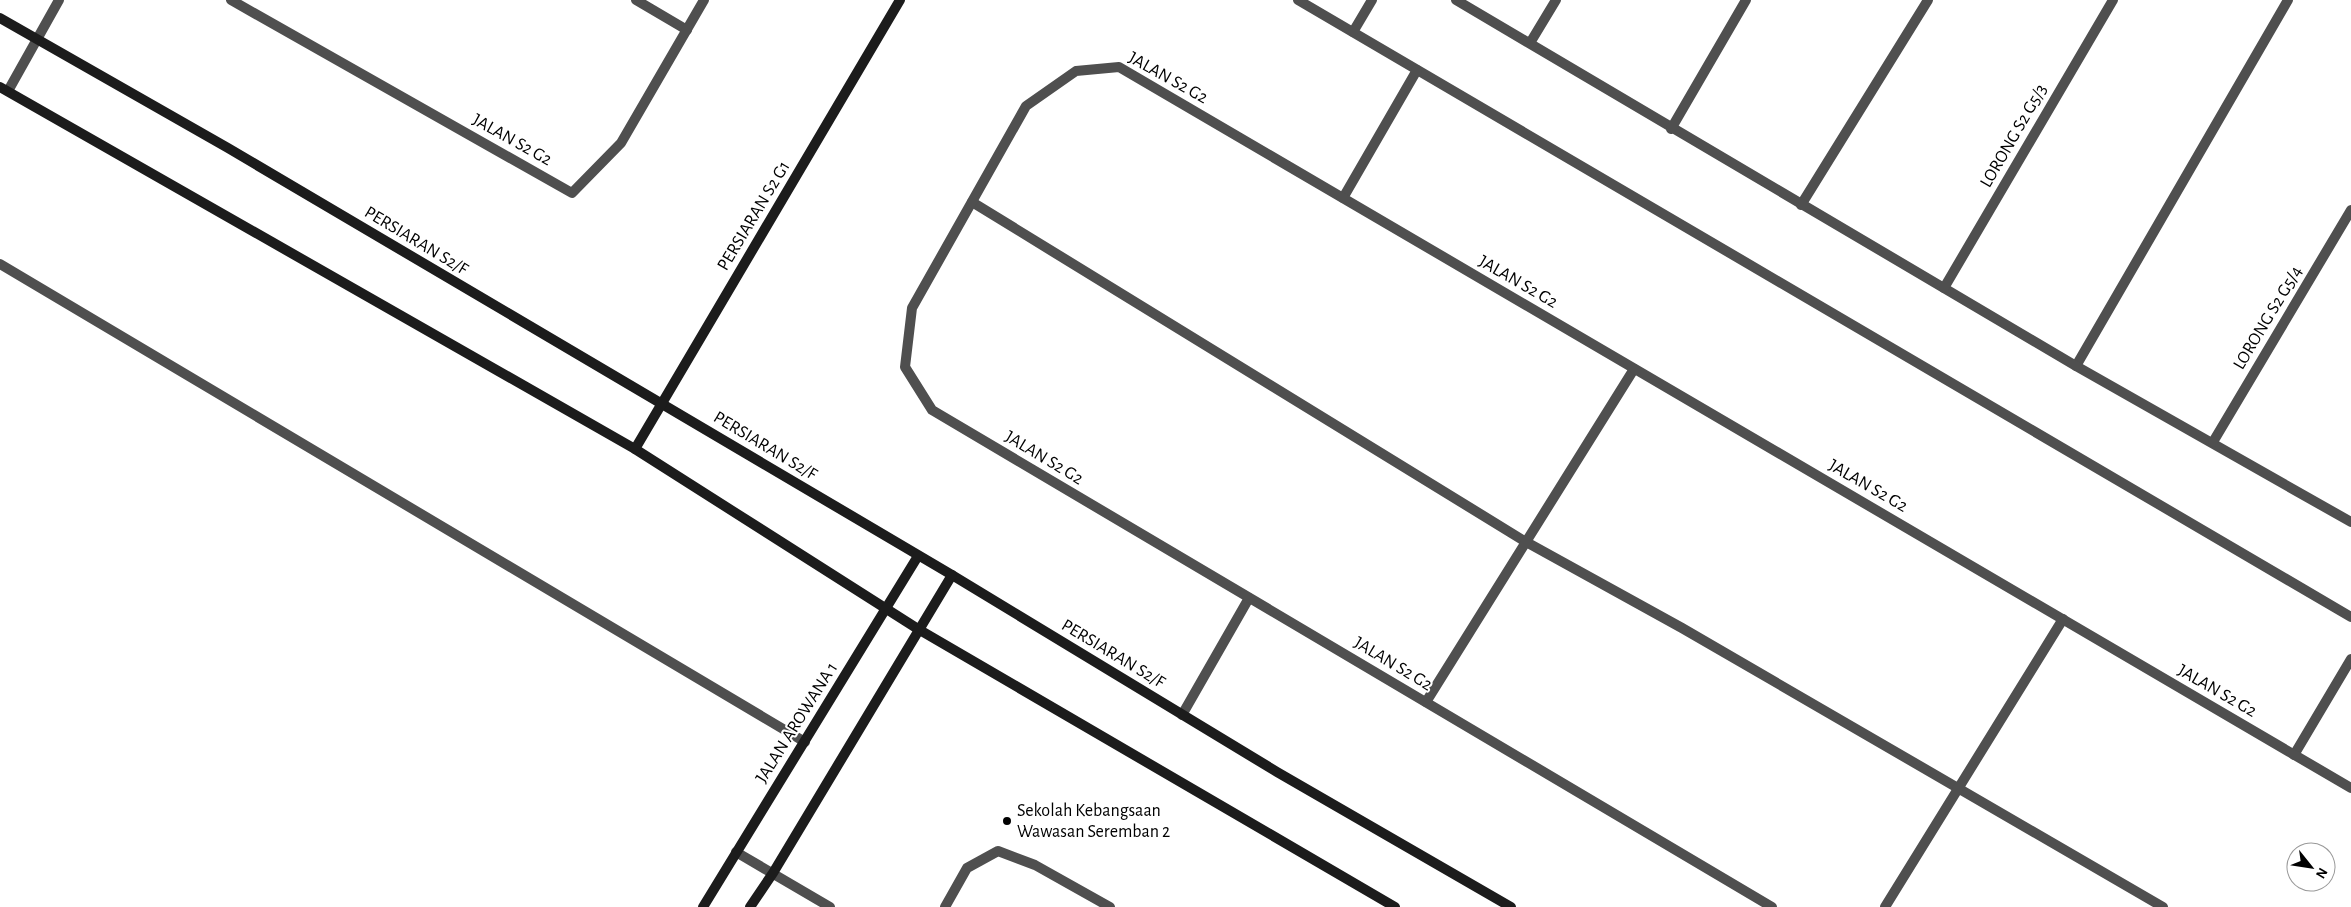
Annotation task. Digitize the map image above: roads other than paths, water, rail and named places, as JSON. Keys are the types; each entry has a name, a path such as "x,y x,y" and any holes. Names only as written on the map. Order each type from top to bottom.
{"main road":[{"name":"PERSIARAN S2 G1","path":"635,449 900,0"},
{"name":"PERSIARAN S2/F","path":"0,18 228,148 952,575 1182,715 1511,907"},
{"path":"4,89 635,449 918,630 1395,907"},
{"name":"JALAN AROWANA 1","path":"703,907 918,556"},
{"path":"750,907 773,873 952,575"}],"street":[{"path":"4,89 37,39 59,0"},
{"name":"JALAN S2 G2","path":"231,0 572,193 621,143 704,0"},
{"path":"636,0 687,30"},
{"path":"1298,0 2351,617"},
{"path":"1353,32 1372,0"},
{"path":"1456,0 1671,129 2076,366 2351,522"},
{"path":"1530,43 1556,0"},
{"path":"1671,129 1746,0"},
{"path":"1802,205 1928,0"},
{"name":"LORONG S2 G5/3","path":"1944,288 2113,0"},
{"path":"2076,366 2288,0"},
{"name":"JALAN S2 G2","path":"1772,907 932,410 905,367 912,308 1026,106 1076,71 1120,67 2351,788"},
{"path":"1343,198 1417,70"},
{"path":"972,202 1526,542 1682,628 2163,907"},
{"name":"LORONG S2 G5/4","path":"2213,442 2351,210"},
{"path":"0,264 805,742"},
{"path":"1426,702 1634,369"},
{"path":"1182,715 1249,598"},
{"path":"1885,907 2063,619"},
{"path":"2294,755 2351,659"},
{"path":"945,907 967,868 998,851 1035,865 1110,907"},
{"path":"736,852 830,907"}],"place":[{"name":"Sekolah Kebangsaan Wawasan Seremban 2","path":"1007,821"}]}
